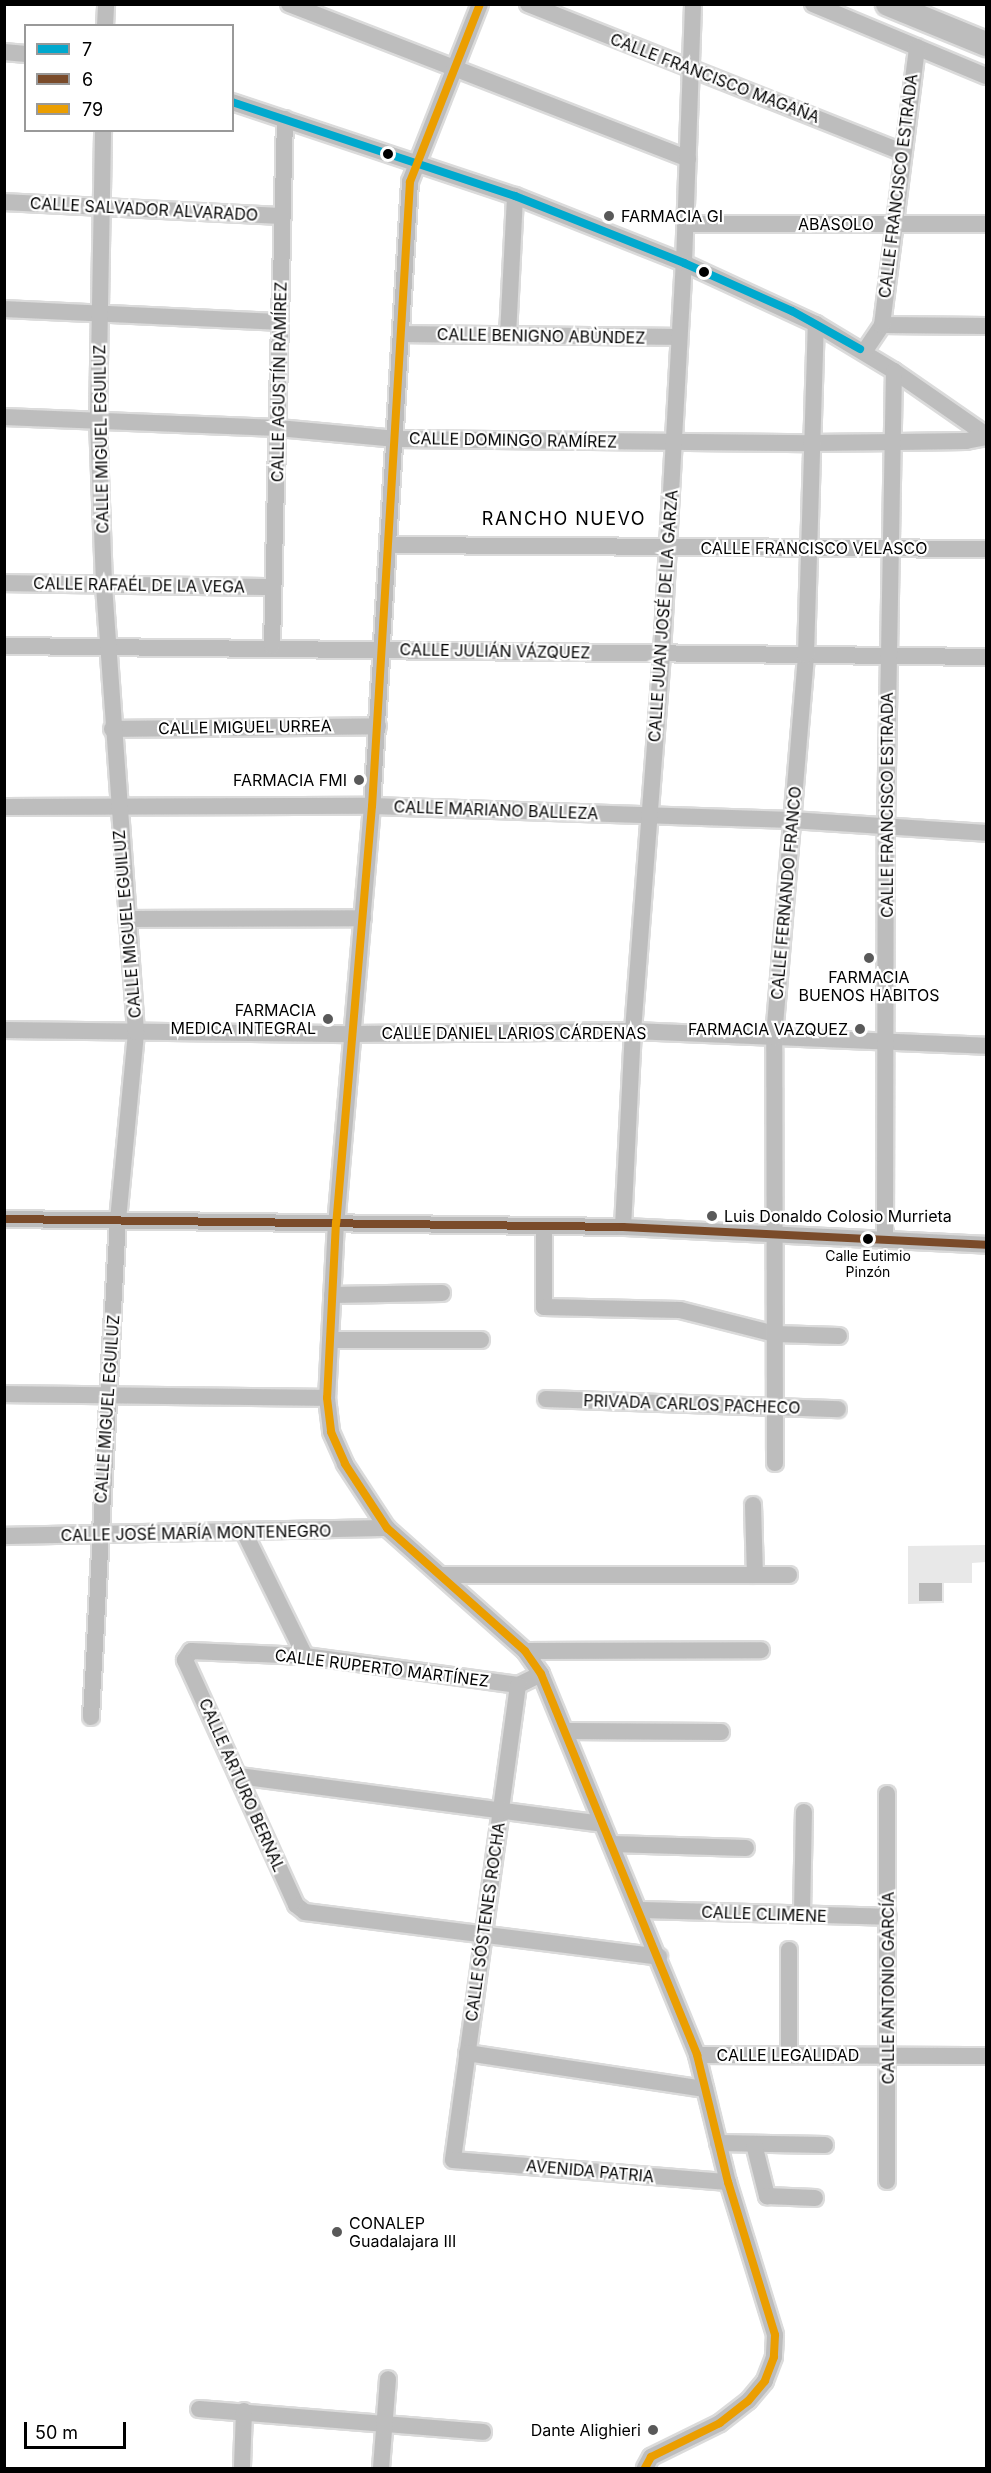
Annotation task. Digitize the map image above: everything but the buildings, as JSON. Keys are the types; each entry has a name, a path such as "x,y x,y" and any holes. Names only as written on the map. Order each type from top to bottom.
{"highway":[{"path":"888,4 987,44"}],"street":[{"path":"105,24 106,4"},
{"path":"289,4 688,159"},
{"path":"480,4 410,182 378,726 354,1034 336,1222 327,1398 331,1432 345,1464 387,1528 525,1651 541,1674 611,1844 641,1910 697,2055 728,2182 775,2335 774,2357 765,2380 748,2401 720,2423 651,2457 645,2469"},
{"name":"CALLE FRANCISCO MAGAÑA","path":"528,4 902,152"},
{"name":"CALLE JUAN JOSÉ DE LA GARZA","path":"623,1227 633,1031 662,653 684,263 693,4"},
{"path":"813,4 987,76"},
{"name":"CALLE FRANCISCO ESTRADA","path":"882,325 917,47"},
{"path":"4,52 24,54"},
{"path":"234,103 515,196 684,263 816,324 894,371 987,436"},
{"name":"CALLE AGUSTÍN RAMÍREZ","path":"272,646 285,119"},
{"name":"CALLE MIGUEL EGUILUZ","path":"92,1717 99,1535 118,1220 136,1032 112,729 98,421 103,132"},
{"path":"508,335 515,196"},
{"name":"CALLE SALVADOR ALVARADO","path":"4,202 283,216"},
{"name":"ABASOLO","path":"685,224 987,224"},
{"path":"4,309 280,322"},
{"name":"CALLE FERNANDO FRANCO","path":"775,1464 774,1037 806,655 816,324"},
{"path":"864,352 882,325 987,326"},
{"name":"CALLE BENIGNO ABÙNDEZ","path":"402,334 679,337"},
{"name":"CALLE FRANCISCO ESTRADA","path":"885,1240 886,827 894,371"},
{"name":"CALLE DOMINGO RAMÍREZ","path":"4,417 278,428 396,439 893,443 966,441 987,436"},
{"name":"CALLE FRANCISCO VELASCO","path":"390,546 987,549"},
{"name":"CALLE RAFAÉL DE LA VEGA","path":"4,583 273,587"},
{"name":"CALLE JULIÁN VÁZQUEZ","path":"4,646 272,646 383,650 987,657"},
{"name":"CALLE MIGUEL URREA","path":"112,729 378,726"},
{"name":"CALLE MARIANO BALLEZA","path":"4,807 372,806 792,820 987,833"},
{"path":"127,919 363,918"},
{"name":"CALLE DANIEL LARIOS CÁRDENAS","path":"4,1030 354,1034 633,1031 987,1046"},
{"path":"4,1219 623,1227 987,1245"},
{"path":"543,1226 544,1307 680,1310 775,1334 839,1336"},
{"path":"332,1294 442,1293"},
{"path":"330,1340 481,1340"},
{"path":"4,1394 327,1398"},
{"name":"PRIVADA CARLOS PACHECO","path":"546,1400 838,1409"},
{"path":"753,1505 755,1575"},
{"name":"CALLE JOSÉ MARÍA MONTENEGRO","path":"4,1536 387,1528"},
{"path":"244,1532 305,1656"},
{"path":"440,1575 789,1575"},
{"path":"525,1651 761,1650"},
{"name":"CALLE RUPERTO MARTÍNEZ","path":"186,1654 305,1656 518,1685"},
{"name":"CALLE ARTURO BERNAL","path":"186,1654 296,1905 305,1912 483,1935"},
{"path":"518,1685 541,1674"},
{"name":"CALLE SÓSTENES ROCHA","path":"453,2160 518,1685"},
{"path":"565,1731 722,1732"},
{"path":"239,1776 603,1824"},
{"name":"CALLE ANTONIO GARCÍA","path":"887,1794 887,2181"},
{"path":"802,1914 804,1812"},
{"path":"611,1844 746,1848"},
{"name":"CALLE CLIMENE","path":"641,1910 888,1917"},
{"path":"483,1935 659,1957"},
{"path":"789,1950 789,2055"},
{"path":"467,2053 705,2089"},
{"name":"CALLE LEGALIDAD","path":"697,2055 987,2056"},
{"path":"718,2143 825,2145"},
{"path":"754,2144 762,2189 767,2196 815,2198"},
{"name":"AVENIDA PATRIA","path":"453,2160 728,2182"},
{"path":"381,2469 388,2379"},
{"path":"198,2409 244,2411 385,2426 483,2432"},
{"path":"242,2466 244,2411"}],"shaded area":[{"path":"986,1545 986,1562 972,1563 972,1583 944,1583 944,1603 908,1604 908,1546"},
{"path":"919,1583 942,1583 942,1601 919,1601"}],"transit line":[{"name":"79","path":"480,4 410,182 372,806 336,1222 327,1398 331,1432 345,1464 387,1528 525,1651 541,1674 697,2055 728,2182 775,2335 774,2357 765,2381 748,2401 720,2423 651,2457 645,2468"},
{"name":"7","path":"234,103 515,196 684,263 792,311 860,349"},
{"name":"6","path":"4,1219 623,1227 986,1245"}],"place":[{"name":"FARMACIA GI","path":"609,216"},
{"name":"FARMACIA FMI","path":"359,780"},
{"name":"FARMACIA BUENOS HABITOS","path":"869,958"},
{"name":"FARMACIA MEDICA INTEGRAL","path":"328,1019"},
{"name":"FARMACIA VAZQUEZ","path":"860,1029"},
{"name":"Luis Donaldo Colosio Murrieta","path":"712,1216"},
{"name":"Calle Eutimio Pinzón","path":"868,1239"},
{"name":"CONALEP Guadalajara III","path":"337,2232"},
{"name":"Dante Alighieri","path":"653,2430"}],"district":[{"name":"RANCHO NUEVO","path":"564,519"}]}
